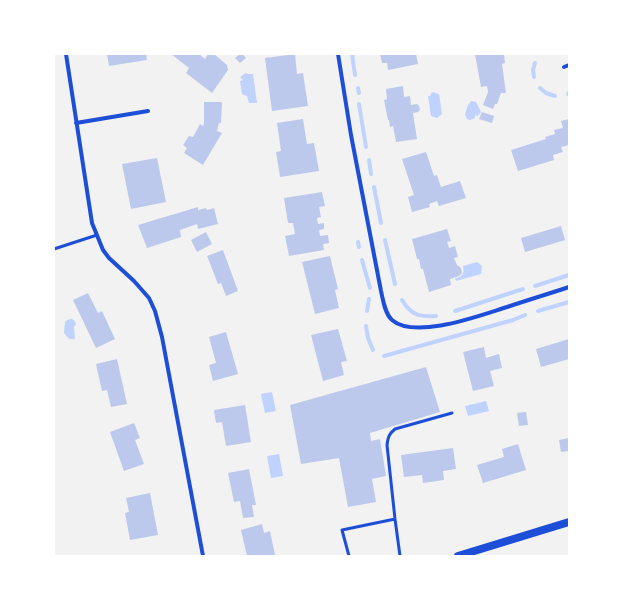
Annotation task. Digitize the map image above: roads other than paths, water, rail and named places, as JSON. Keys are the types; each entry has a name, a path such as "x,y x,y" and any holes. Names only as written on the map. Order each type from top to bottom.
{"main road":[{"path":"458,556 569,522"}],"street":[{"path":"66,54 92,223 103,250 109,258 138,285 149,298 155,311 162,337 203,556"},
{"path":"338,54 351,135 381,291 388,316 399,324 412,327 453,323 569,287"},
{"path":"564,67 569,66"},
{"path":"76,123 148,111"}],"lane":[{"path":"54,249 97,235"},
{"path":"400,556 387,445 388,436 391,432 396,430 452,413"},
{"path":"349,556 342,530 395,519"}],"water":[{"path":"246,73 253,74 257,103 249,103 247,96 242,94 240,81 243,80 240,77"},
{"path":"432,92 439,94 442,114 437,118 431,116 428,96 430,96"},
{"path":"471,101 476,102 481,112 478,116 475,115 475,118 470,120 467,119 465,114"},
{"path":"477,262 482,266 481,274 456,281 455,278 461,276 463,273 463,266"},
{"path":"71,319 74,320 76,324 74,327 75,339 69,339 64,333 65,322"},
{"path":"272,392 276,411 265,413 261,394"},
{"path":"486,401 489,411 468,416 465,406"},
{"path":"279,454 283,476 271,478 267,456"}],"waterway":[{"path":"352,54 355,75"},
{"path":"534,77 533,70 535,63"},
{"path":"358,88 359,93"},
{"path":"540,88 546,93 555,96"},
{"path":"359,104 366,147"},
{"path":"369,160 371,174"},
{"path":"374,187 381,223"},
{"path":"385,240 395,284"},
{"path":"358,242 359,247"},
{"path":"362,260 370,288"},
{"path":"535,286 569,275"},
{"path":"455,311 523,289"},
{"path":"367,311 369,299"},
{"path":"402,300 405,305 416,314 436,316"},
{"path":"538,311 569,302"},
{"path":"384,356 513,320 525,315"},
{"path":"366,326 368,338 373,350"}]}
